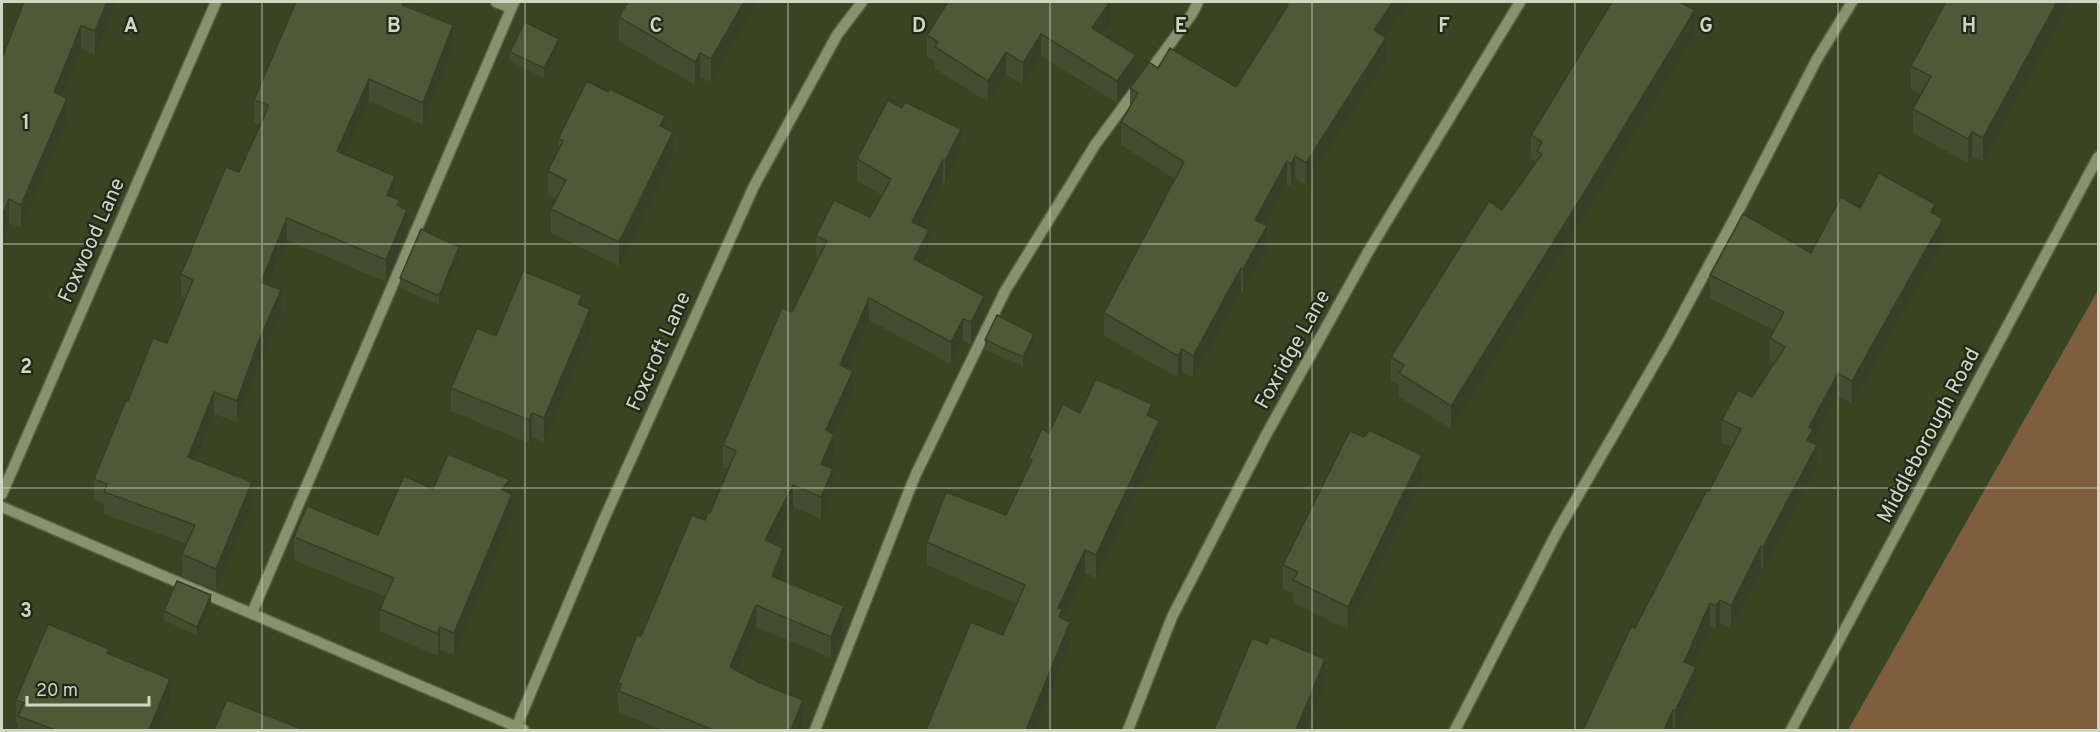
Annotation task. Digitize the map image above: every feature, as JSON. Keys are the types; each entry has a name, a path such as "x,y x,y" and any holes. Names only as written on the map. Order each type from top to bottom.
{"street":[{"name":"Foxwood Lane","path":"2,494 216,2"},
{"path":"252,613 512,5 495,2"},
{"name":"Foxcroft Lane","path":"518,730 604,519 754,186 837,35 862,2"},
{"path":"815,730 915,476 1005,291 1095,145 1192,14 1198,2"},
{"name":"Foxridge Lane","path":"1128,730 1172,617 1266,435 1368,252 1520,2"},
{"path":"1455,730 1557,532 1669,339 1817,59 1852,2"},
{"name":"Middleborough Road","path":"1791,730 2098,157"},
{"path":"2,507 252,613 518,730"}],"shaded area":[{"path":"2098,290 2098,730 1848,730"}],"building":[{"path":"24,2 107,2 95,31 81,26 54,92 67,98 21,205 9,199 2,216 2,58"},
{"path":"296,2 404,2 402,5 453,25 423,103 369,79 337,151 395,176 387,195 400,200 397,205 407,210 386,260 287,218 261,282 281,290 257,345 237,401 214,392 188,457 252,482 216,569 182,554 195,525 104,492 107,484 94,479 153,338 167,343 193,280 181,274 226,167 239,172 266,112 268,105 254,100"},
{"path":"628,2 744,2 711,59 700,53 695,62 619,17"},
{"path":"948,2 1110,2 1092,28 1136,55 1117,81 1041,34 1023,63 1006,52 988,81 935,47 938,42 927,35"},
{"path":"1287,2 1393,2 1374,30 1386,38 1306,163 1295,156 1291,164 1287,161 1255,220 1267,226 1243,269 1241,268 1193,356 1182,349 1178,356 1104,313 1184,162 1121,122 1138,93 1130,88 1149,62 1158,68 1170,48 1236,87 1288,5"},
{"path":"1612,2 1679,2 1695,10 1451,406 1399,373 1404,365 1391,357 1489,201 1502,210 1542,154 1537,151 1542,142 1531,135"},
{"path":"1946,2 2057,2 1983,138 1972,132 1968,139 1913,109 1931,76 1911,66"},
{"path":"525,22 559,39 544,68 510,52"},
{"path":"587,81 608,92 610,89 665,116 660,126 673,132 619,242 551,209 566,180 548,171 563,141 558,139"},
{"path":"888,100 902,108 905,102 961,129 912,222 929,230 914,259 984,296 971,322 963,319 951,342 869,298 840,365 853,371 826,430 834,434 821,464 833,469 821,497 793,485 765,540 783,548 772,576 844,606 831,637 756,605 730,667 758,682 803,700 791,730 713,730 619,691 621,684 618,683 637,635 641,636 692,515 705,520 708,512 710,513 736,451 723,445 782,308 792,312 827,241 816,236 834,200 870,217 891,179 857,159"},
{"path":"1879,173 1935,204 1931,212 1943,219 1852,381 1838,373 1809,427 1813,429 1807,440 1817,445 1763,547 1761,546 1731,606 1720,600 1716,606 1710,603 1684,662 1696,667 1664,730 1583,730 1631,627 1635,628 1741,429 1722,420 1738,390 1752,397 1785,347 1770,338 1784,312 1710,275 1743,214 1811,253 1841,197 1860,208"},
{"path":"421,229 459,247 439,296 400,278"},
{"path":"523,271 582,295 578,304 590,309 544,418 532,413 529,420 451,388 477,328 496,336"},
{"path":"997,315 1034,334 1023,357 985,340"},
{"path":"1096,379 1152,404 1147,415 1159,421 1096,555 1085,550 1058,608 1062,609 1059,617 1070,622 1026,730 926,730 971,622 1003,635 1025,585 927,542 946,492 1006,515 1032,460 1029,458 1042,429 1049,433 1063,404 1080,413"},
{"path":"1369,430 1422,455 1348,607 1293,580 1298,572 1283,565 1350,431 1364,437"},
{"path":"448,454 510,480 501,489 512,494 454,633 440,627 438,634 380,609 394,578 294,537 307,506 378,535 404,476 433,489"},
{"path":"177,581 211,595 197,627 164,611"},
{"path":"48,624 109,649 107,653 170,679 149,730 55,730 18,716 24,703 16,700"},
{"path":"1270,636 1325,659 1296,730 1214,730 1252,638 1267,644"},
{"path":"227,700 304,730 214,730"}]}
